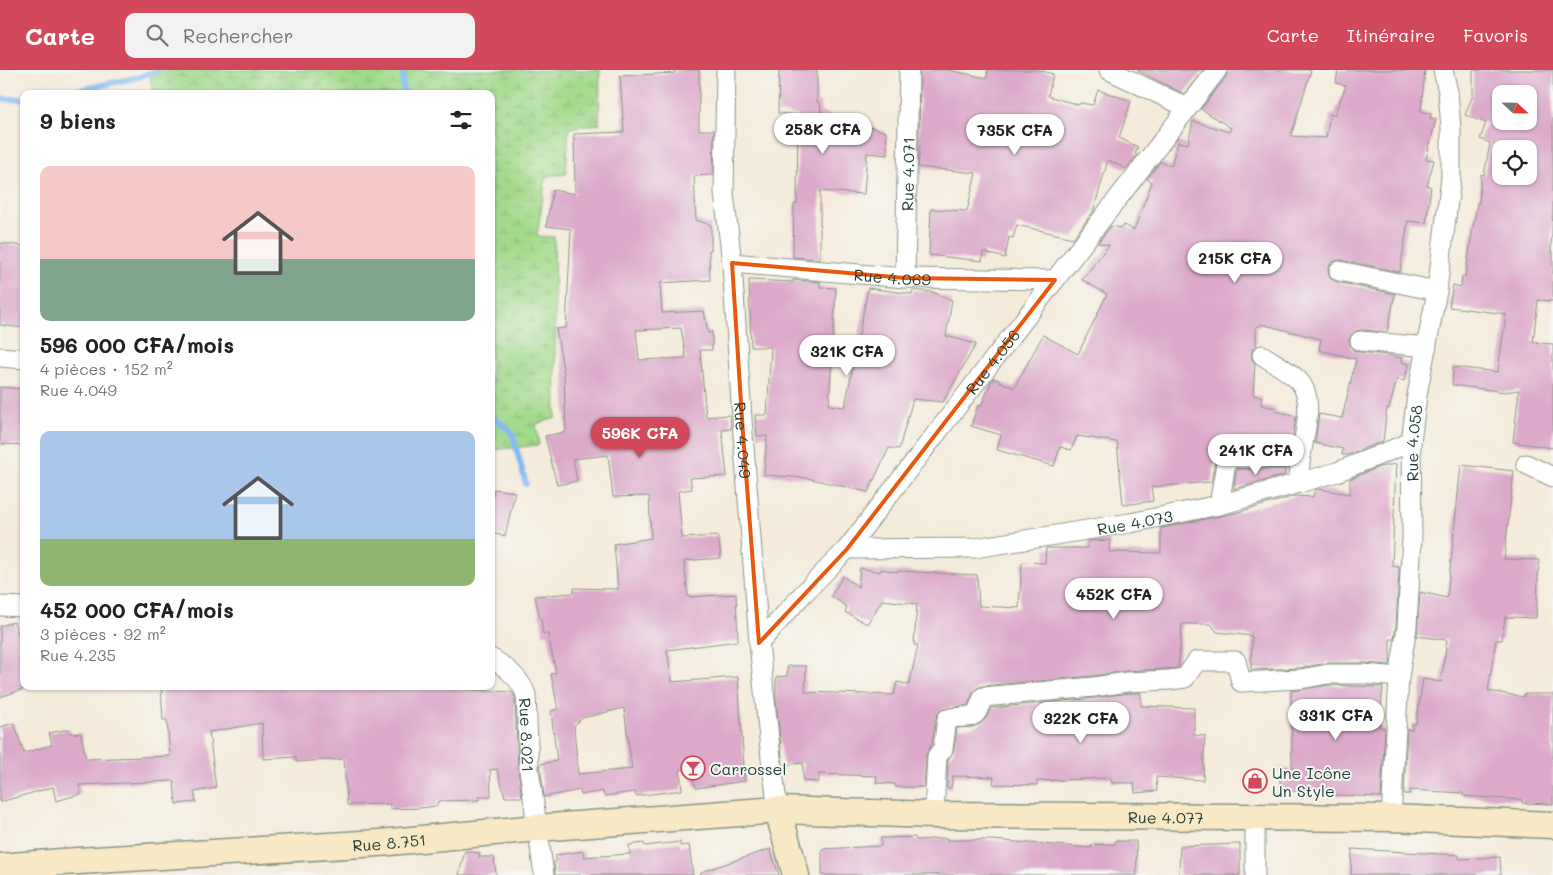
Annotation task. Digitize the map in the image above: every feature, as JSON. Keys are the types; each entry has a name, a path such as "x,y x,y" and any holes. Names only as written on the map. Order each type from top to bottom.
{"main road":[{"name":"Rue 4.077","path":"778,810 934,815 1391,818 1553,825"},
{"name":"Rue 8.751","path":"0,867 63,868 379,843 537,828 778,810"},
{"path":"778,810 796,875"}],"street":[{"name":"Rue 4.049","path":"726,70 724,193 732,263 759,644 778,810"},
{"name":"Rue 4.071","path":"905,278 909,70"},
{"path":"1109,70 1188,108"},
{"name":"Rue 4.056","path":"759,644 802,595 847,549 1217,70"},
{"name":"Rue 4.058","path":"1391,818 1399,677 1407,628 1412,538 1411,442 1417,395 1437,292 1451,176 1451,128 1448,92 1443,70"},
{"name":"Rue 4.069","path":"732,263 905,278 1055,280"},
{"path":"1339,270 1437,292"},
{"path":"1360,341 1427,347"},
{"path":"1262,355 1299,381 1306,396 1308,415 1300,458 1299,483"},
{"path":"0,357 20,359"},
{"name":"Rue 4.073","path":"847,549 975,548 1130,523 1219,505 1299,483 1337,472 1411,442"},
{"path":"1219,505 1226,463 1230,458 1300,458"},
{"path":"1526,464 1553,477"},
{"path":"0,606 20,607"},
{"name":"Rue 8.021","path":"495,660 521,683 526,695 529,769 544,875"},
{"path":"934,815 936,756 943,749 947,719 976,714 983,697 1185,678 1197,660 1236,661 1241,682 1300,679 1328,674 1364,674 1399,677"},
{"path":"1255,816 1255,875"}],"highlighted area":[{"path":"732,263 905,278 1055,280 847,549 759,643 743,434"}],"green space":[{"path":"150,70 600,70 599,124 569,128 566,174 546,176 537,236 554,237 556,418 536,424 539,445 495,450 495,90 152,90"}],"building":[{"path":"675,70 699,70 699,130 714,130 713,175 694,176 696,220 711,225 711,250 709,250 710,280 660,283 662,313 704,311 708,333 712,332 712,350 700,350 706,417 730,415 731,429 722,430 727,476 690,478 692,489 678,491 682,538 718,536 721,558 684,561 688,597 736,594 738,641 667,650 672,682 738,677 745,781 696,788 689,768 680,770 682,790 636,796 635,792 604,796 603,791 581,795 580,790 544,797 540,764 557,761 551,711 558,709 551,674 556,673 548,634 543,634 535,596 574,593 574,588 618,589 614,544 651,538 649,496 613,497 608,455 573,459 577,481 557,485 545,436 566,432 564,374 556,329 566,328 571,229 546,226 553,190 575,194 574,134 624,132 620,76 675,73","holes":["681,328 686,358 639,360 636,330","624,708 632,769 578,774 574,726 582,718"]},
{"path":"779,70 817,70 817,102 820,103 821,112 886,132 888,155 867,153 864,194 820,191 820,259 793,257 794,204 797,204 798,115 778,113"},
{"path":"920,70 948,70 987,78 988,70 1039,70 1053,74 1048,96 1079,105 1080,103 1093,105 1098,90 1131,101 1119,138 1138,147 1135,154 1137,155 1126,169 1108,160 1093,212 1073,238 1017,225 1013,238 1009,237 1005,258 983,252 982,261 929,255 931,209 967,211 976,173 918,167 920,148"},
{"path":"1137,70 1203,70 1184,94"},
{"path":"1228,70 1311,70 1291,136 1326,138 1330,114 1334,115 1346,86 1336,83 1338,70 1425,70 1421,111 1431,114 1430,118 1436,119 1426,159 1434,160 1427,186 1431,187 1426,223 1408,221 1400,272 1341,260 1331,263 1328,269 1332,280 1336,282 1395,294 1387,332 1356,331 1351,335 1350,345 1353,350 1359,352 1402,358 1401,362 1409,364 1404,381 1397,379 1389,409 1387,408 1383,441 1348,455 1342,455 1343,449 1315,443 1319,414 1342,418 1356,359 1319,350 1321,339 1261,324 1256,326 1256,346 1252,349 1251,355 1255,363 1253,395 1262,397 1261,405 1276,408 1275,411 1296,416 1291,447 1227,448 1218,455 1215,461 1211,482 1151,487 1153,501 1123,505 1117,442 1077,436 1071,450 1060,447 1054,466 997,450 1001,435 971,426 978,405 981,406 993,378 1014,388 1043,335 1078,354 1107,294 1082,280 1109,245 1098,243 1111,226 1122,228 1124,225 1134,230 1152,182 1147,179 1160,162 1171,166 1178,142 1188,144 1193,121 1229,132 1231,128 1201,109 1226,77"},
{"path":"1473,70 1553,70 1553,210 1551,252 1553,252 1553,301 1538,300 1533,342 1553,344 1553,448 1513,442 1519,390 1505,392 1452,385 1453,367 1498,372 1506,314 1449,307 1453,285 1461,287 1462,276 1465,277 1477,203 1479,203 1481,174 1484,175 1490,143 1480,139 1486,123 1465,115 1473,95"},
{"path":"0,243 20,246 20,328 0,325"},
{"path":"749,280 820,282 820,287 836,288 829,405 845,407 868,288 912,294 913,290 932,292 952,300 946,336 976,344 943,402 913,399 899,449 889,448 868,492 807,478 764,475 767,436 757,436 755,415 767,415 771,347 751,347"},
{"path":"0,387 20,389 20,445 0,444"},
{"path":"1396,464 1392,566 1399,567 1399,573 1396,626 1394,639 1390,639 1390,665 1328,663 1300,668 1251,670 1252,636 1217,632 1211,624 1182,624 1178,668 1126,671 1093,676 982,686 973,693 968,705 943,709 936,717 932,744 926,755 924,787 895,787 895,784 876,783 877,776 819,774 819,782 803,781 803,763 783,765 776,701 776,677 787,676 788,666 806,666 805,692 894,695 897,682 909,685 918,645 914,645 917,604 882,600 867,624 845,612 847,607 831,596 843,576 858,587 860,568 880,572 881,569 897,572 977,575 979,606 1019,608 1022,562 1045,563 1046,548 1088,548 1088,541 1110,540 1109,552 1161,553 1161,528 1235,513 1295,496 1313,497 1315,490 1318,489 1350,494 1350,479 1379,467"},
{"path":"1461,465 1514,471 1504,559 1539,560 1536,618 1505,617 1502,640 1496,640 1488,691 1524,697 1524,694 1553,694 1553,804 1522,803 1522,800 1463,796 1463,793 1410,790 1410,794 1404,794 1407,729 1412,730 1412,724 1416,724 1423,679 1441,682 1447,640 1417,636 1420,592 1447,598"},
{"path":"1236,469 1285,469 1285,475 1234,489"},
{"path":"495,489 515,492 505,536 495,534"},
{"path":"14,622 20,640 21,690 0,697 0,626"},
{"path":"1329,685 1383,687 1379,727 1385,728 1381,797 1335,795 1336,792 1289,791 1280,789 1280,768 1292,770 1291,691"},
{"path":"161,690 477,690 512,692 515,697 518,770 522,797 505,797 497,769 490,770 491,797 479,797 479,800 438,801 437,806 420,808 390,809 390,804 347,805 344,759 296,762 296,757 263,759 262,723 209,732 216,788 194,792 196,802 176,804 174,781 79,785 81,794 56,801 53,787 0,802 0,727 14,723 24,753 52,745 49,733 69,729 71,734 81,733 86,759 170,756 167,720 163,720"},
{"path":"1141,693 1141,706 1194,708 1194,735 1205,736 1203,780 1156,777 1157,791 1135,793 1134,783 1112,783 1111,778 1037,781 1037,785 993,784 994,777 953,776 951,788 947,788 948,760 954,750 957,728 972,727 980,724 986,718 991,708"},
{"path":"915,837 916,840 947,838 947,840 991,840 1092,848 1091,845 1115,844 1115,841 1136,841 1137,875 822,875 822,849 881,846 881,838"},
{"path":"680,842 680,846 689,845 693,875 555,875 554,862 556,861 556,855 583,851 584,857 630,854 629,845 644,843 645,846"},
{"path":"1240,844 1240,875 1179,875 1180,846"},
{"path":"770,849 779,875 701,875 701,872"},
{"path":"1352,849 1459,855 1459,859 1500,857 1501,875 1351,875"},
{"path":"465,851 480,853 479,857 494,857 496,875 459,875"}],"waterway":[{"path":"79,90 139,77 158,70"},
{"path":"403,70 403,90"},
{"path":"0,99 20,99"},
{"path":"495,418 512,433 526,484"}],"place":[{"name":"Carrossel","path":"693,768"},
{"name":"Une Icône Un Style","path":"1255,781"}]}
